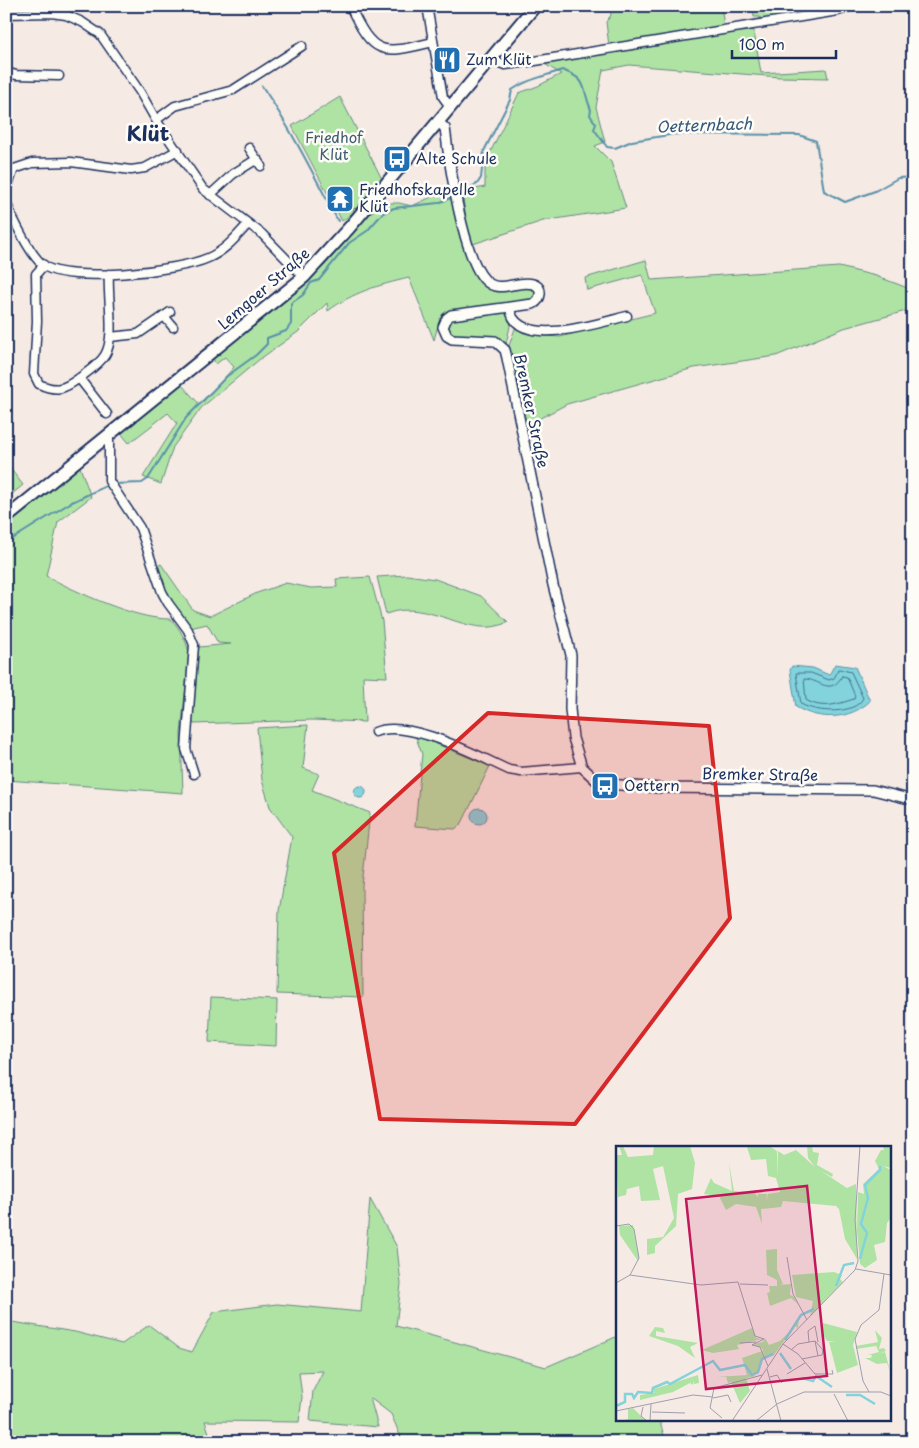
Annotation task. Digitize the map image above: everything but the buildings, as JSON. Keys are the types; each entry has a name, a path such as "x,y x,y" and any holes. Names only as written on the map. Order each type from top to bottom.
{"main road":[{"name":"Lemgoer Straße","path":"6,518 304,277 349,228 535,6"}],"street":[{"path":"350,6 366,33 383,50 394,51 433,42"},
{"path":"427,6 443,97 451,108"},
{"path":"491,60 505,65 529,62 838,11 853,6"},
{"path":"6,14 51,13 74,18 100,34 203,189 272,243 304,277"},
{"path":"6,22 6,50"},
{"path":"156,120 175,106 233,90 302,46"},
{"path":"6,72 24,76 59,76"},
{"name":"Bremker Straße","path":"438,122 445,128 457,198 472,257 483,278 495,286 531,283 540,290 540,298 535,303 451,315 447,318 443,327 444,332 452,339 488,339 495,341 505,350 553,585 571,655 570,709 573,738 582,768 597,781 608,784 660,788 873,790 913,800"},
{"path":"210,195 234,174 259,163 249,148"},
{"path":"6,190 14,169 32,163 71,162 131,170 145,168 178,150"},
{"path":"6,202 24,236 44,266 66,273 109,274 178,268 207,259 226,248 248,224"},
{"path":"44,266 36,274 36,379 46,388 58,390 79,378 105,355 110,337 109,274"},
{"path":"510,308 510,314 515,322 532,329 552,332 627,316"},
{"path":"110,337 138,334 167,314 173,327"},
{"path":"79,378 107,414"},
{"path":"109,436 107,458 109,481 140,528 168,604 192,638 194,645 186,728 186,749 194,774"},
{"path":"375,732 391,729 414,732 436,738 509,770 582,768"}],"highlighted area":[{"path":"488,713 709,726 730,918 575,1124 380,1119 334,853"}],"green space":[{"path":"610,6 721,6 724,26 609,46 606,22 611,15"},
{"path":"753,6 842,6 761,21 760,17 754,17"},
{"path":"753,26 761,73 826,69 828,78 780,77 629,65 603,70 596,107 605,142 595,146 611,162 626,208 543,221 470,245 462,192 485,187 485,163 519,93 561,74 543,63"},
{"name":"Friedhof Klüt","path":"340,97 382,179 357,209 353,208 354,212 342,221 292,126"},
{"path":"453,187 459,230 469,263 476,277 484,287 495,291 530,287 535,293 535,298 529,302 453,311 440,318 434,340 409,278 367,290 337,304 328,311 327,303 298,332 260,359 202,407 173,447 161,484 143,477 177,423 168,413 129,443 120,432 181,384 200,405 234,367 225,357 216,364 213,359 325,265 379,203 399,203 412,206"},
{"path":"646,260 651,280 839,267 876,276 913,290 913,309 844,328 776,356 694,368 567,404 527,425 508,348 516,326 532,335 560,337 655,313 642,275 587,290 585,278"},
{"path":"505,312 511,322 506,344 499,339 460,335 448,329 450,322 456,318"},
{"path":"6,463 23,485 6,499"},
{"path":"80,467 91,497 58,522 46,576 90,597 124,610 141,615 171,619 180,630 189,653 181,734 183,793 6,780 6,527"},
{"path":"161,564 193,610 210,616 257,593 286,583 311,588 337,587 336,579 370,577 382,621 387,677 363,676 365,722 312,720 194,724 191,720 199,647 231,644 218,643 207,624 190,628 171,608 157,566"},
{"path":"407,575 435,579 481,596 508,622 494,627 479,627 418,611 402,610 386,614 377,577"},
{"path":"308,725 303,768 319,774 312,790 370,813 362,886 363,997 277,994 279,911 292,837 270,807 262,780 257,728"},
{"path":"415,735 490,766 462,823 455,829 415,826 422,754"},
{"path":"211,997 277,1000 276,1046 209,1042"},
{"path":"370,1199 397,1247 401,1284 396,1326 546,1367 616,1337 616,1420 659,1420 666,1442 403,1442 391,1414 370,1398 378,1427 310,1421 313,1391 323,1371 299,1372 302,1397 299,1422 205,1421 212,1442 6,1442 6,1321 75,1332 122,1344 149,1325 179,1348 192,1352 214,1312 277,1304 361,1312"}],"water":[{"path":"835,664 855,667 870,701 853,712 834,716 814,715 796,707 790,670 792,666 813,668 829,675"},
{"path":"358,786 362,786 366,792 362,798 358,798 354,794 354,790"},
{"path":"479,808 485,810 487,816 485,822 479,824 473,822 471,816 473,810"}],"waterway":[{"path":"79,6 86,10 92,6"},
{"path":"184,6 190,9"},
{"name":"Oetternbach","path":"459,193 477,184 481,178 484,151 510,100 512,90 530,81 562,70 577,77 583,85 591,110 590,115 596,124 594,129 607,147 615,148 632,141 675,134 799,135 816,141 824,191 845,202 875,191 898,178 913,177"},
{"path":"262,86 292,135 338,221"},
{"name":"Oetternbach","path":"112,484 142,483 148,479 186,418 227,376 256,355 267,344 267,338 286,331 291,324 291,303 303,295 311,283 319,280 349,243 367,231 383,213 394,208 438,203 453,197"},
{"name":"Oetternbach","path":"6,543 70,503 108,485"}],"place":[{"name":"Zum Klüt","path":"447,60"},
{"name":"Alte Schule","path":"397,159"},
{"name":"Friedhofskapelle Klüt","path":"340,199"},
{"name":"Oettern","path":"605,786"}],"district":[{"name":"Klüt","path":"148,134"}]}
